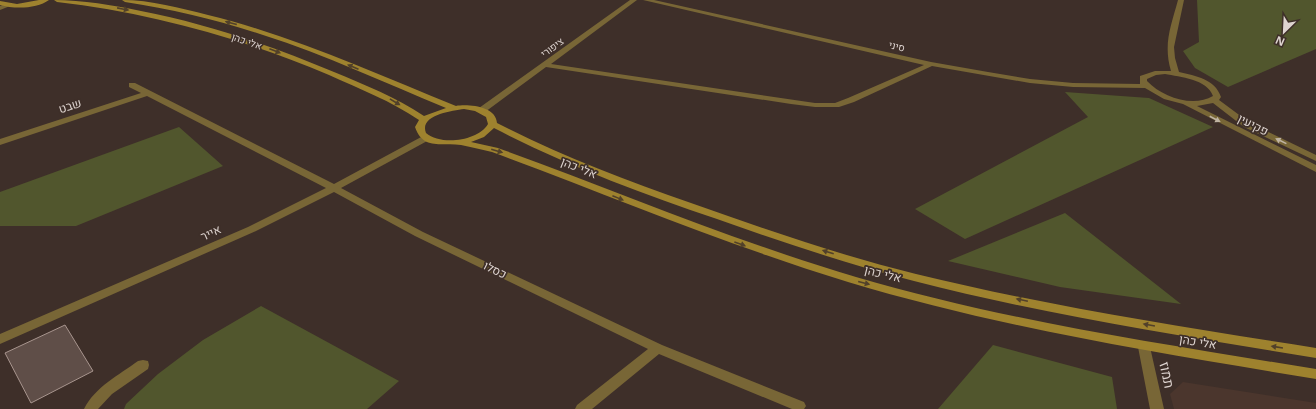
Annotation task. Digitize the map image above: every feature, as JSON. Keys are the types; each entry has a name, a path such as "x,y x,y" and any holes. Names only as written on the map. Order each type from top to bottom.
{"street":[{"path":"0,3 8,5 22,5 46,0"},
{"name":"אלי כהן","path":"57,0 84,2 141,12 249,41 293,57 388,98 425,120"},
{"name":"אלי כהן","path":"125,0 170,8 278,37 311,49 454,108"},
{"name":"ציפורי","path":"482,110 634,0"},
{"name":"סיני","path":"646,0 931,64 1030,81 1073,85 1146,86"},
{"path":"1176,73 1171,58 1170,47 1181,0"},
{"path":"0,8 8,5"},
{"path":"544,64 815,105 836,105 851,100 931,64"},
{"path":"1160,72 1176,73 1197,79 1213,88 1217,93 1217,97 1214,100 1200,103 1180,101 1160,95 1146,86 1143,82 1143,78 1148,74 1160,72"},
{"name":"כסלו","path":"132,85 334,188 419,234 658,348 799,406"},
{"name":"שבט","path":"0,142 148,93"},
{"name":"פקיעין","path":"1214,100 1247,125 1316,158"},
{"name":"פקיעין","path":"1180,101 1316,169"},
{"path":"464,107 482,110 492,118 492,124 481,135 459,142 446,143 426,138 422,134 420,129 421,124 432,114 454,108 464,107"},
{"name":"אלי כהן","path":"492,124 525,142 558,157 636,187 853,260 918,278 1035,303 1220,338 1316,353"},
{"name":"אייר","path":"0,339 252,229 334,188 426,138"},
{"name":"אלי כהן","path":"459,142 495,150 667,218 762,252 856,281 974,311 1144,347 1316,374"},
{"name":"תמוז","path":"1144,347 1157,409"},
{"path":"582,409 658,348"},
{"path":"91,409 95,402 143,365"}],"shaded area":[{"path":"1183,382 1316,403 1316,409 1174,409 1170,394"}],"green space":[{"path":"1197,0 1316,0 1316,49 1228,87 1195,68 1183,51 1199,42"},
{"path":"1065,92 1149,98 1213,127 965,239 915,209 1088,117"},
{"path":"179,127 223,166 76,226 0,226 0,192"},
{"path":"1065,213 1181,304 1060,287 948,261"},
{"path":"261,306 399,381 367,409 124,409 126,404 158,374 203,340"},
{"path":"993,345 1112,377 1117,409 938,409"}],"building":[{"path":"65,325 93,371 31,403 5,353"}]}
